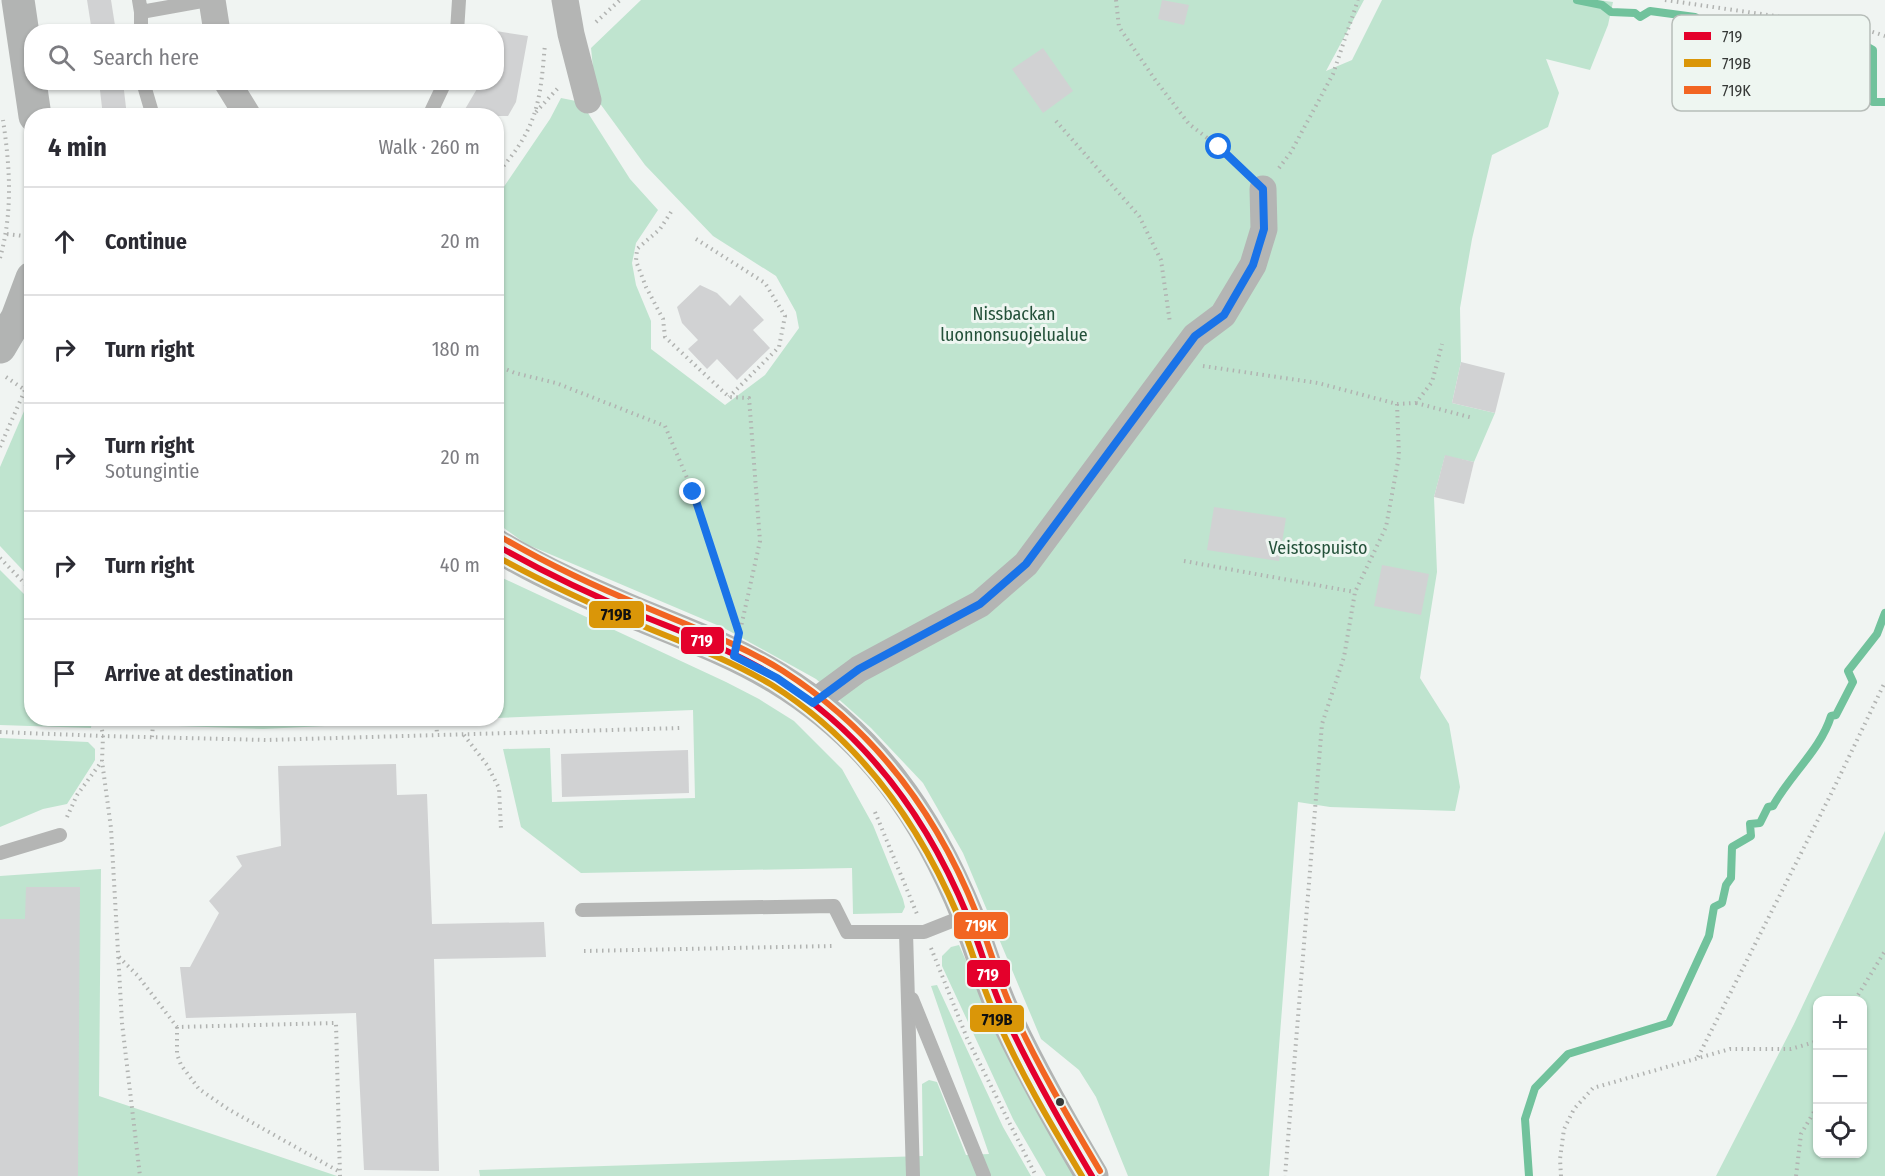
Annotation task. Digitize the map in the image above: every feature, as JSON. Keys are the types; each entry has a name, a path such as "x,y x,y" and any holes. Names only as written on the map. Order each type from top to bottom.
{"street":[{"path":"18,0 24,39"},
{"path":"565,0 588,100"},
{"path":"212,1 216,24"},
{"path":"32,90 35,108"},
{"path":"232,90 243,108"},
{"path":"813,703 859,669 980,604 1026,564 1195,336 1224,315 1253,265 1264,229 1263,189"},
{"path":"0,346 24,320"},
{"path":"504,549 572,585 686,633 777,678 813,703 859,742 883,767 924,826 967,915 1002,1009 1042,1090 1092,1176"}],"lane":[{"path":"458,24 459,0"},
{"path":"141,24 140,6 212,1"},
{"path":"145,90 151,108"},
{"path":"433,108 441,90"},
{"path":"0,853 60,835"},
{"path":"582,910 834,906 848,932 906,939 967,915"},
{"path":"906,939 913,1176"},
{"path":"908,989 984,1176"}],"path":[{"path":"504,164 524,137 536,112 542,84 545,41 587,30 620,0"},
{"path":"1116,0 1119,27 1189,124 1219,147 1263,189 1291,153 1333,74 1358,0"},
{"path":"1665,0 1768,15"},
{"path":"1870,31 1885,36"},
{"path":"0,258 7,234 9,164 2,110"},
{"path":"1056,121 1139,216 1161,260 1176,362 1318,383 1397,404 1416,403 1473,418"},
{"path":"504,368 556,383 665,426 693,492 739,633 760,541 749,399 729,397 665,337 663,319 645,287 636,261 637,249 660,229 670,212"},
{"path":"7,234 24,236"},
{"path":"696,239 765,283 784,316 779,347 729,397"},
{"path":"1416,403 1432,382 1442,344"},
{"path":"0,372 24,389"},
{"path":"0,447 24,392"},
{"path":"1285,1176 1322,723 1344,657 1355,592 1386,527 1399,456 1397,404"},
{"path":"0,558 24,583"},
{"path":"1184,561 1355,592"},
{"path":"1698,1058 1885,682"},
{"path":"101,726 102,761 111,828 122,1023 140,1176"},
{"path":"152,737 153,726"},
{"path":"436,726 437,735"},
{"path":"0,732 267,740 681,728"},
{"path":"463,734 488,765 499,788 501,829"},
{"path":"60,835 77,795 102,761"},
{"path":"870,802 880,821 967,1038 1036,1176"},
{"path":"906,939 933,952"},
{"path":"584,951 842,945"},
{"path":"1857,996 1885,951"},
{"path":"118,957 138,976 177,1027 177,1054 181,1065 199,1089 228,1109 340,1174"},
{"path":"177,1027 336,1023 340,1174"},
{"path":"1561,1176 1560,1159 1564,1129 1574,1109 1593,1088 1730,1049 1791,1049 1813,1042"},
{"path":"1796,1176 1801,1134 1813,1114"}],"green space":[{"path":"641,0 1364,0 1326,71 1352,60 1382,0 1598,0 1613,2 1608,25 1590,70 1546,59 1559,93 1548,127 1492,155 1472,239 1460,308 1461,362 1452,403 1495,413 1474,462 1445,456 1434,497 1437,572 1420,678 1449,724 1460,787 1455,811 1330,807 1298,802 1269,1176 1128,1176 1096,1097 1079,1070 1041,1039 963,853 923,783 871,728 816,679 724,628 526,544 504,528 504,187 550,119 561,98 581,102 630,179 658,210 636,243 632,263 636,285 651,321 651,349 725,405 765,375 799,328 796,312 776,276 713,236 645,165 596,98 591,48"},
{"path":"24,411 24,572 0,546 0,467"},
{"path":"0,570 24,594 24,726 0,725"},
{"path":"504,579 726,682 794,721 842,769 873,825 903,899 905,907 902,913 853,914 852,868 581,873 521,827 503,749 550,748 552,802 695,798 693,710 504,718"},
{"path":"30,726 91,726 91,728"},
{"path":"178,726 325,726 263,729"},
{"path":"0,738 88,742 95,749 95,760 67,804 43,809 0,827"},
{"path":"1885,831 1885,1176 1716,1176 1794,1024"},
{"path":"101,869 99,1096 337,1176 0,1176 0,876"},
{"path":"959,945 1019,1080 1076,1176 1046,1176 1013,1119 942,966 942,956 951,947"},
{"path":"937,985 1003,1127 1031,1176 480,1176 479,1170 923,1156 922,1084 929,1080 937,1082 966,1155 989,1154 931,986"}],"building":[{"path":"87,0 111,0 115,24 91,24"},
{"path":"1162,0 1189,5 1184,25 1158,19"},
{"path":"504,32 528,36 516,102 508,116 504,116 504,108 466,108 476,90 504,90"},
{"path":"1043,48 1073,91 1043,113 1012,69"},
{"path":"100,90 124,90 126,108 102,108"},
{"path":"700,285 717,293 730,306 740,295 764,320 753,330 770,348 737,380 717,359 707,369 688,349 698,340 682,323 677,307"},
{"path":"1461,362 1505,373 1495,413 1452,403"},
{"path":"1445,455 1474,462 1464,504 1434,497"},
{"path":"1214,507 1286,518 1279,561 1207,550"},
{"path":"1382,565 1429,574 1421,615 1374,606"},
{"path":"688,750 689,793 562,797 561,754"},
{"path":"396,764 397,795 427,794 432,924 544,922 546,957 434,959 439,1171 364,1170 356,1013 186,1018 180,967 190,967 219,913 209,901 242,866 236,856 281,846 278,766"},
{"path":"26,887 80,887 78,1176 0,1176 0,919 25,919"}],"waterway":[{"path":"1577,0 1602,5 1611,12 1635,13 1640,17 1650,11 1680,15"},
{"path":"1870,48 1873,50 1873,102 1885,102"},
{"path":"1529,1176 1525,1119 1535,1088 1568,1054 1669,1023 1709,936 1714,907 1722,903 1726,885 1731,878 1732,847 1751,836 1750,824 1760,823 1768,807 1773,806 1813,751 1831,716 1836,715 1853,682 1848,671 1877,634 1885,613"}],"transit line":[{"name":"719K","path":"504,539 590,583 716,636 767,661 816,694 874,747 900,777 943,842 977,915 1001,983 1020,1027 1100,1171"},
{"name":"719","path":"504,550 585,591 761,668 809,701 866,753 914,813 934,846 968,917 998,999 1013,1032 1045,1095 1092,1176"},
{"name":"719B","path":"504,560 585,601 707,652 756,676 804,707 860,758 906,817 925,849 959,918 989,1000 1013,1054 1082,1176"}],"route":[{"path":"693,492 739,633 734,656 777,678 813,703 859,669 980,604 1026,564 1195,336 1224,315 1253,265 1264,229 1263,189 1219,147"}],"park label":[{"name":"Nissbackan luonnonsuojelualue","path":"1014,324"},
{"name":"Veistospuisto","path":"1318,548"}]}
